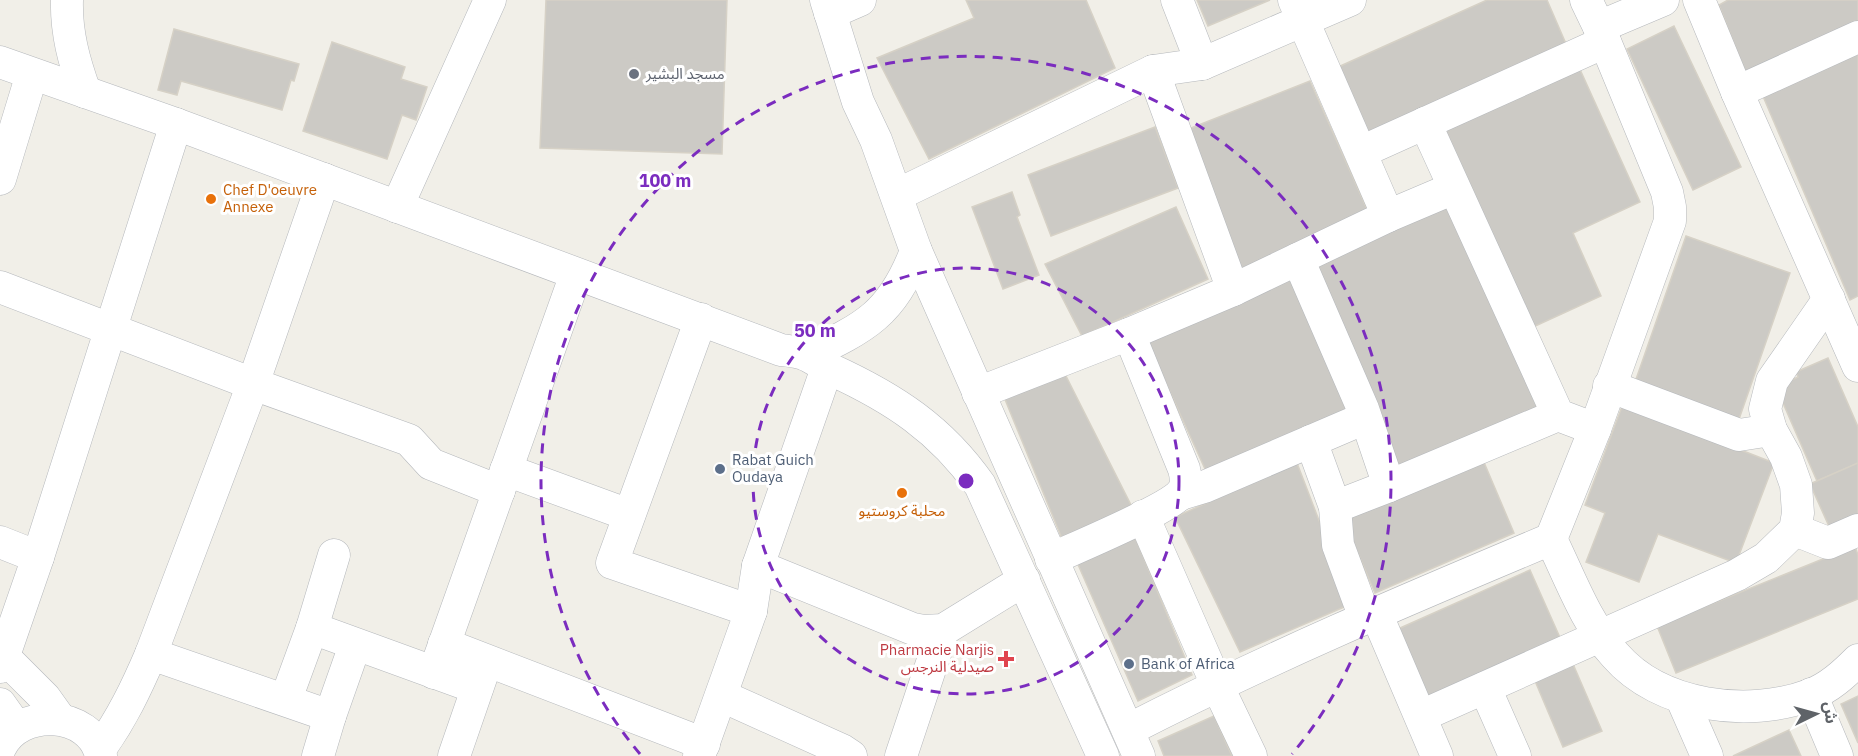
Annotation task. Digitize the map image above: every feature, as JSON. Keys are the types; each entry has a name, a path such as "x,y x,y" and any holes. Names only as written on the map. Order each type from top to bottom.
{"street":[{"path":"68,0 69,37 74,62 85,92"},
{"path":"397,207 490,0"},
{"path":"860,0 828,7 858,102 897,195 916,251 1133,743 1217,685 1370,615 1551,539 1595,429 1670,220 1667,192 1597,23"},
{"path":"1177,0 1202,64"},
{"path":"897,195 1153,71 1202,64 1298,10 1350,0"},
{"path":"1361,152 1425,123 1597,23 1663,0"},
{"path":"1699,0 1737,92 1829,299 1850,323 1858,366"},
{"path":"1298,10 1388,216"},
{"path":"1737,92 1858,37"},
{"path":"0,62 176,124 781,350 817,361 893,401 945,441 965,463 980,485 1103,756"},
{"path":"1153,71 1233,290"},
{"path":"0,179 32,74"},
{"path":"1425,123 1558,415"},
{"path":"60,719 45,698 1,660 38,557 176,124"},
{"path":"6,727 35,720 60,719 83,729 101,752 119,723 151,654 253,384 324,179"},
{"path":"978,393 1129,334 1233,290 1388,216 1454,188"},
{"path":"312,628 355,645 439,659 702,750 751,610 758,566 817,361 883,309 898,292 916,251"},
{"path":"1298,259 1363,410 1389,486"},
{"path":"439,659 576,274"},
{"path":"0,287 253,384 409,440 431,464 502,480 629,515"},
{"path":"1421,716 1598,635 1737,575 1766,558 1795,530 1798,513 1796,485 1786,457 1771,430 1765,409 1772,381 1829,299"},
{"path":"700,320 612,563 751,610"},
{"path":"1129,334 1185,469 1185,486 1181,494"},
{"path":"1609,386 1739,435 1771,430"},
{"path":"1335,507 1558,415 1595,429"},
{"path":"1051,559 1159,509 1181,494 1204,487 1365,418"},
{"path":"1311,441 1335,507 1338,544 1370,615 1421,716 1437,756"},
{"path":"1143,516 1217,685 1251,756"},
{"path":"1795,530 1828,543 1858,530"},
{"path":"1551,539 1598,635 1617,658 1637,675 1682,699 1720,705 1768,706 1811,694 1841,677 1858,660"},
{"path":"0,542 38,557"},
{"path":"286,699 312,628 334,555"},
{"path":"758,566 913,629 924,631 944,630 1024,580"},
{"path":"901,756 944,630"},
{"path":"318,756 355,645"},
{"path":"151,654 330,716"},
{"path":"454,756 482,674"},
{"path":"1485,688 1507,753"},
{"path":"1811,694 1837,756"},
{"path":"722,696 845,754"},
{"path":"1682,699 1707,756"}],"building":[{"name":"مسجد البشير","path":"546,0 727,0 722,154 540,148"},
{"path":"966,0 1086,0 1115,68 929,159 877,58 974,18"},
{"path":"1197,0 1270,0 1208,26"},
{"path":"1487,0 1547,0 1567,46 1366,135 1336,68"},
{"path":"1728,0 1858,0 1858,27 1747,76 1719,5"},
{"path":"1674,26 1741,167 1693,190 1627,49"},
{"path":"174,29 299,64 294,81 291,80 282,110 181,81 177,95 158,90"},
{"path":"332,42 405,67 401,79 427,87 416,120 402,115 387,159 303,131"},
{"path":"1858,53 1858,296 1850,300 1762,94"},
{"path":"1578,65 1640,202 1573,233 1601,296 1531,328 1441,128"},
{"path":"1310,81 1370,216 1238,274 1181,132"},
{"path":"1155,127 1178,188 1051,236 1028,175"},
{"path":"1012,192 1020,215 1017,217 1039,275 1003,289 972,207"},
{"path":"1449,203 1539,411 1401,471 1311,264"},
{"path":"1176,207 1208,279 1082,336 1045,264"},
{"path":"1686,236 1790,273 1738,422 1634,385"},
{"path":"1292,278 1349,416 1210,480 1147,341"},
{"path":"1828,358 1858,427 1858,463 1817,481 1776,387 1798,377 1796,372"},
{"path":"1065,374 1133,509 1063,541 1004,397"},
{"path":"1623,404 1774,463 1736,563 1658,534 1639,582 1586,562 1605,513 1585,505"},
{"path":"1483,460 1514,533 1375,593 1344,520"},
{"path":"1297,463 1351,604 1240,652 1175,517"},
{"path":"1858,463 1858,521 1832,533 1810,484"},
{"path":"1135,537 1192,675 1138,701 1076,560"},
{"path":"1855,546 1858,555 1858,599 1676,673 1657,626"},
{"path":"1530,570 1562,642 1430,701 1398,629"},
{"path":"1573,664 1602,731 1563,747 1535,681"},
{"path":"1858,696 1858,743 1841,704"},
{"path":"1214,716 1232,756 1164,756 1158,741"},
{"path":"1789,730 1801,756 1733,756"}],"place":[{"name":"مسجد البشير","path":"634,74"},
{"name":"Chef D'oeuvre Annexe","path":"211,199"},
{"name":"Rabat Guich Oudaya","path":"720,469"},
{"name":"محلبة كروستيو","path":"902,493"},
{"name":"Pharmacie Narjis صيدلية النرجس","path":"1006,659"},
{"name":"Bank of Africa","path":"1129,664"}]}
